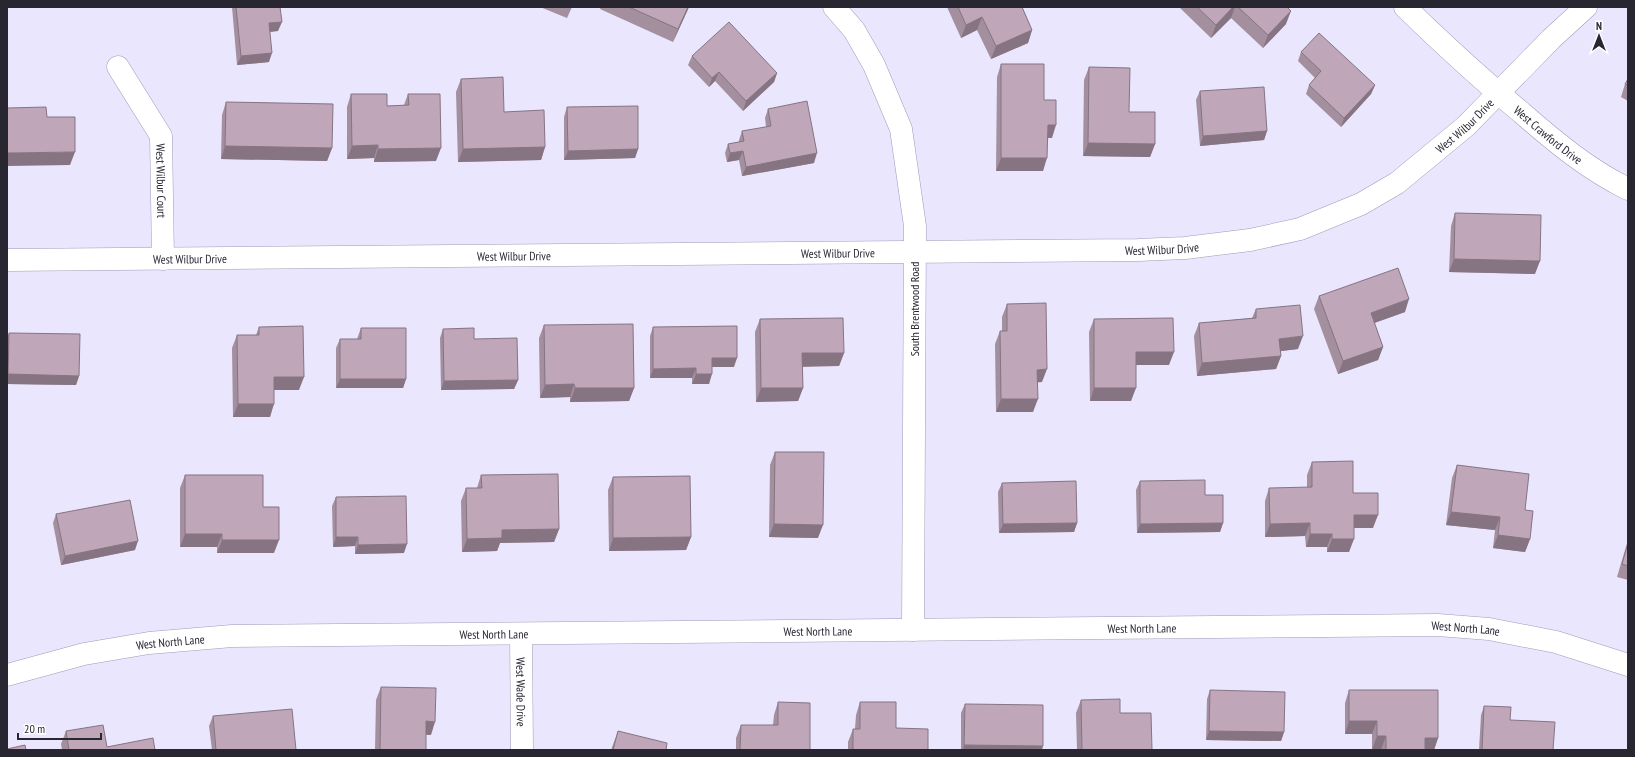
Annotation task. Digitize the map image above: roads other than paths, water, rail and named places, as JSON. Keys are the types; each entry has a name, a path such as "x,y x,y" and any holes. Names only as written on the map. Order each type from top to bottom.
{"street":[{"name":"South Brentwood Road","path":"834,7 854,30 874,65 901,129 915,226 915,540 913,630"},
{"name":"West Crawford Drive","path":"1405,7 1460,61 1556,143 1586,164 1628,189"},
{"name":"West Wilbur Drive","path":"7,260 1185,248 1250,240 1300,229 1361,204 1398,183 1466,126 1551,39 1586,7"},
{"name":"West Wilbur Court","path":"118,67 161,136 163,259"},
{"name":"West North Lane","path":"7,676 84,654 148,643 232,636 1438,625 1489,629 1556,642 1628,665"},
{"name":"West Wade Drive","path":"521,634 522,750"}]}
